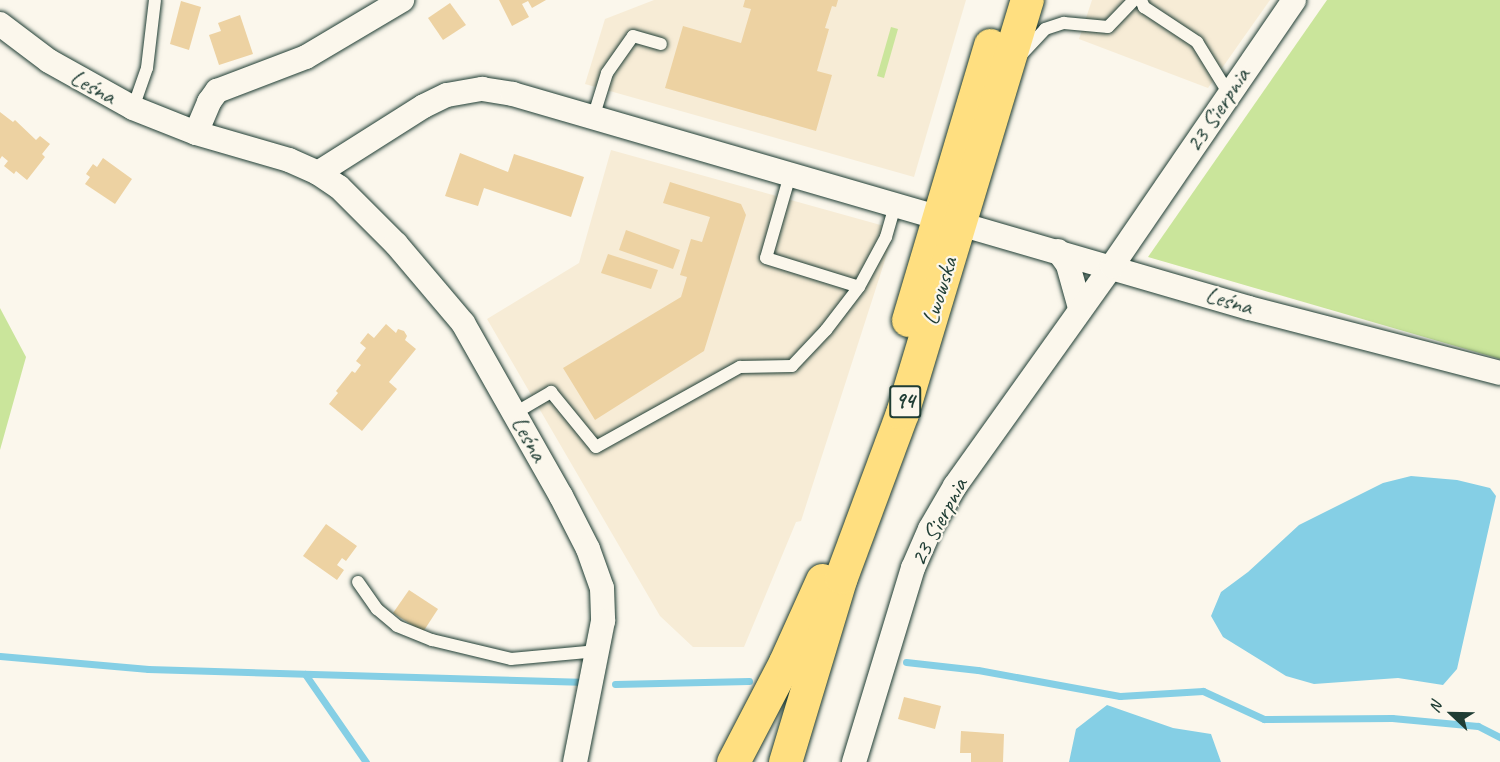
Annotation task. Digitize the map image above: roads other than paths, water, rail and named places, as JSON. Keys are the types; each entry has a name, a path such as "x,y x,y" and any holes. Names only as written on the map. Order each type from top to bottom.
{"main road":[{"name":"Lwowska","path":"785,762 841,577 902,413 1004,0"},
{"name":"Lwowska","path":"841,577 860,491 949,221 1004,76 1027,0"},
{"path":"733,762 785,662 860,491"}],"street":[{"path":"196,133 208,102 217,91 306,57 402,0"},
{"name":"23 Sierpnia","path":"854,762 913,568 930,529 955,486 1112,266 1294,0"},
{"name":"Leśna","path":"0,24 48,61 134,108 196,133 288,160 318,173 339,187 369,217 435,288 463,323 561,496 598,573 604,602 598,651 575,762"},
{"name":"Leśna","path":"318,173 424,106 447,95 465,91 498,91 1112,266 1249,308 1500,373"},
{"path":"1058,251 1068,265 1080,308"}],"lane":[{"path":"134,108 147,68 155,0"},
{"path":"1004,76 1045,29 1064,23 1108,27 1134,0"},
{"path":"1141,0 1144,7 1197,42 1229,94"},
{"path":"593,118 607,73 633,36 661,44"},
{"path":"790,176 766,258 860,287"},
{"path":"515,413 551,392 596,447 740,368 792,366 826,330 860,287 886,237 895,206"},
{"path":"357,582 376,609 397,626 432,640 511,659 598,651"}],"water":[{"path":"1411,476 1457,480 1490,488 1496,496 1457,669 1443,685 1398,678 1314,684 1286,676 1223,637 1211,616 1221,592 1248,572 1299,525 1383,483"},
{"path":"1107,705 1173,728 1211,734 1221,762 1069,762 1076,729"}],"waterway":[{"path":"0,656 148,669 579,682"},
{"path":"906,662 978,670 1120,696 1203,691 1264,719 1392,718 1478,726 1500,737"},
{"path":"305,674 366,762"},
{"path":"615,684 749,681"}]}
